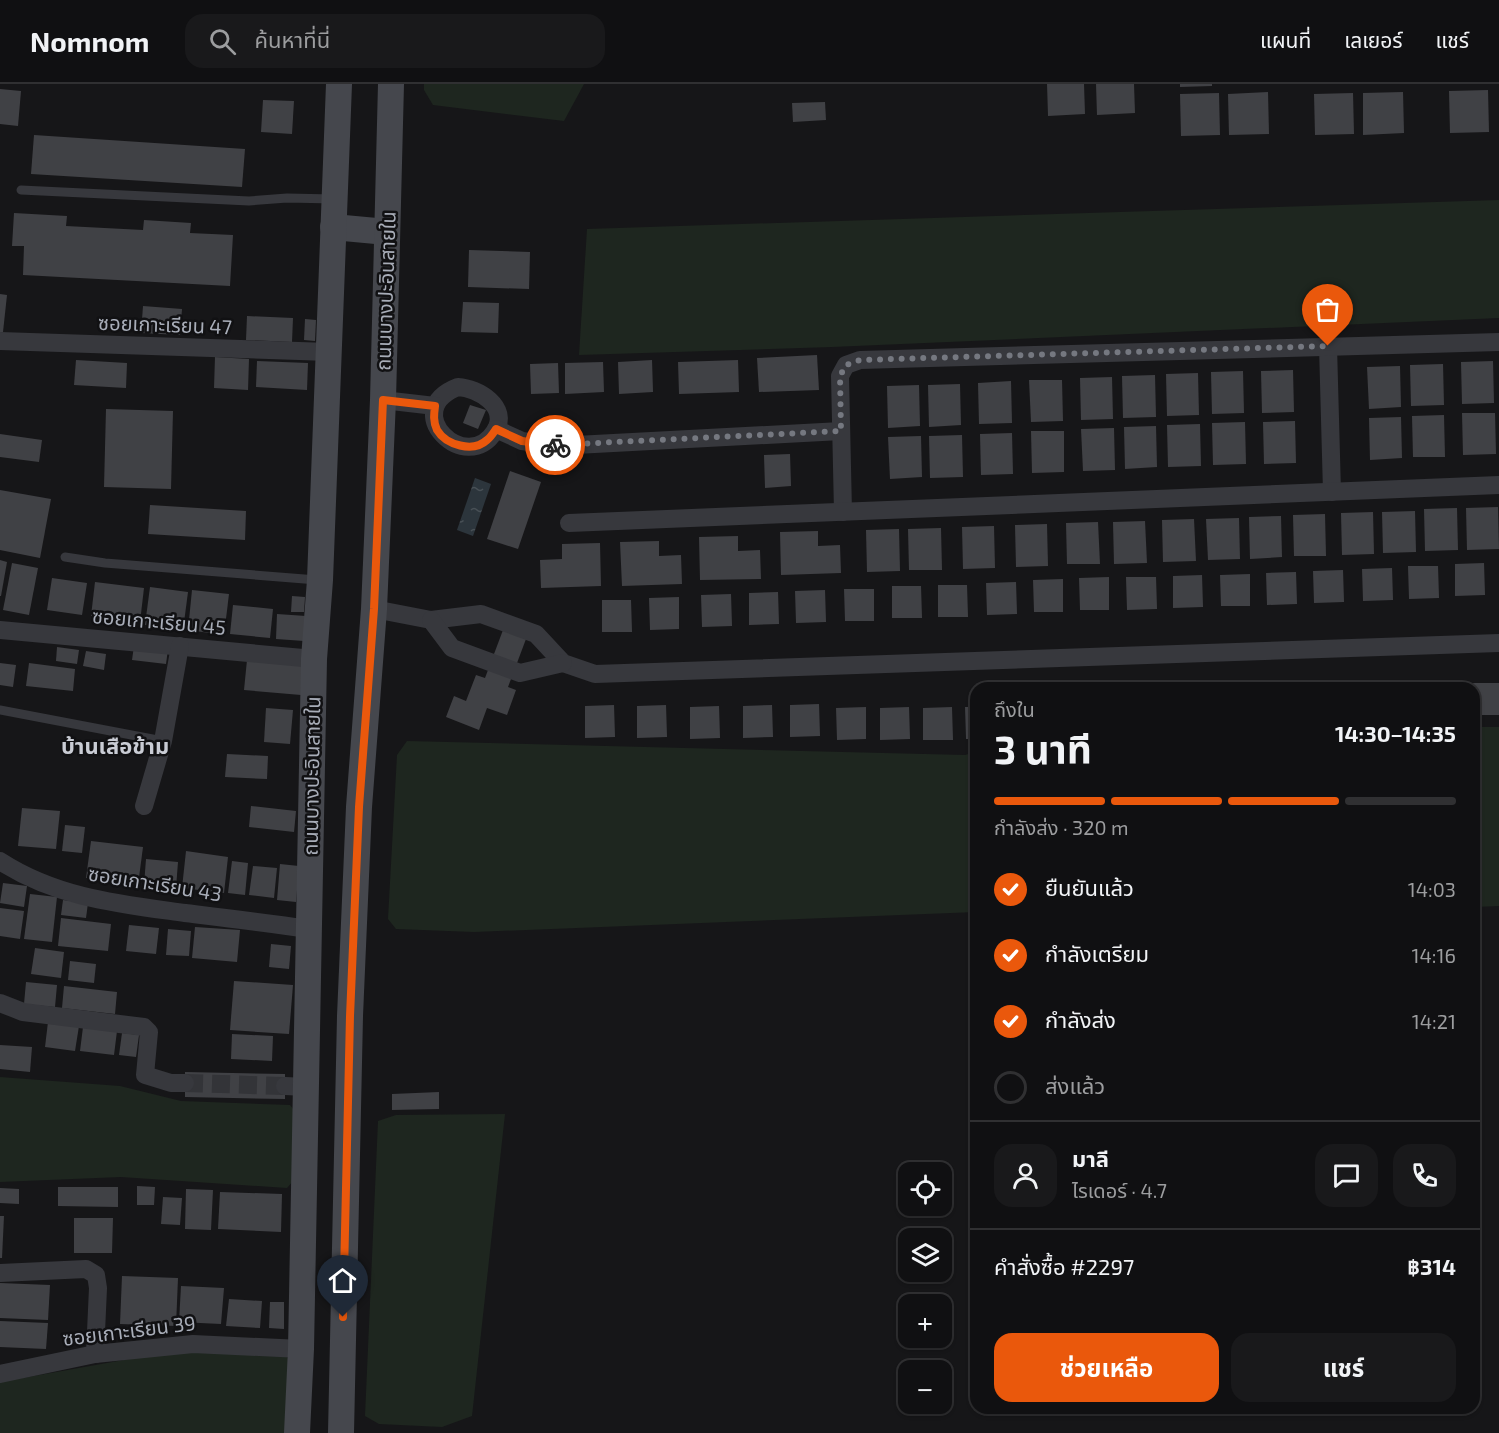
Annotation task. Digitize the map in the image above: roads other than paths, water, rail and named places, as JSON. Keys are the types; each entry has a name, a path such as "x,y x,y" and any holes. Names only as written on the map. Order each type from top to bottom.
{"main road":[{"name":"ถนนบางปะอินสายใน","path":"297,1433 301,1349 295,1087 309,928 314,659 320,580 339,84"},
{"name":"ถนนบางปะอินสายใน","path":"341,1433 350,1004 359,807 374,609 383,400 391,84"},
{"path":"333,227 387,232"}],"street":[{"name":"ซอยเกาะเรียน 47","path":"0,341 329,352"},
{"path":"843,512 840,376 846,365 860,360 1499,342"},
{"path":"1328,346 1332,492"},
{"path":"458,387 468,388 485,395 492,402 497,411 496,429 487,441 476,446 464,447 446,439 437,430 434,418 435,406 440,397 448,391 458,387"},
{"path":"383,400 435,406"},
{"path":"496,429 522,441 557,446 841,431"},
{"path":"569,523 1499,485"},
{"path":"374,609 431,620 481,614 536,634 563,663 595,674 1499,643"},
{"path":"431,620 452,648 520,673 563,663"},
{"name":"ซอยเกาะเรียน 45","path":"0,630 314,659"},
{"path":"144,806 163,741 180,646"},
{"name":"ซอยเกาะเรียน 43","path":"0,861 18,873 51,887 106,903 309,928"},
{"path":"0,1003 23,1012 144,1027 148,1032 145,1075 171,1083 185,1083"},
{"path":"0,1273 86,1269 96,1275 98,1288 95,1354"},
{"name":"ซอยเกาะเรียน 39","path":"0,1374 95,1354 193,1344 301,1349"}],"lane":[{"path":"21,190 249,201 287,198 334,199"},
{"path":"65,557 105,563 320,580"},
{"path":"0,710 163,741"}],"water":[{"path":"475,478 491,484 473,536 457,530"}],"tunnel":[{"path":"185,1083 285,1086"}],"district":[{"name":"บ้านเสือข้าม","path":"115,746"}]}
